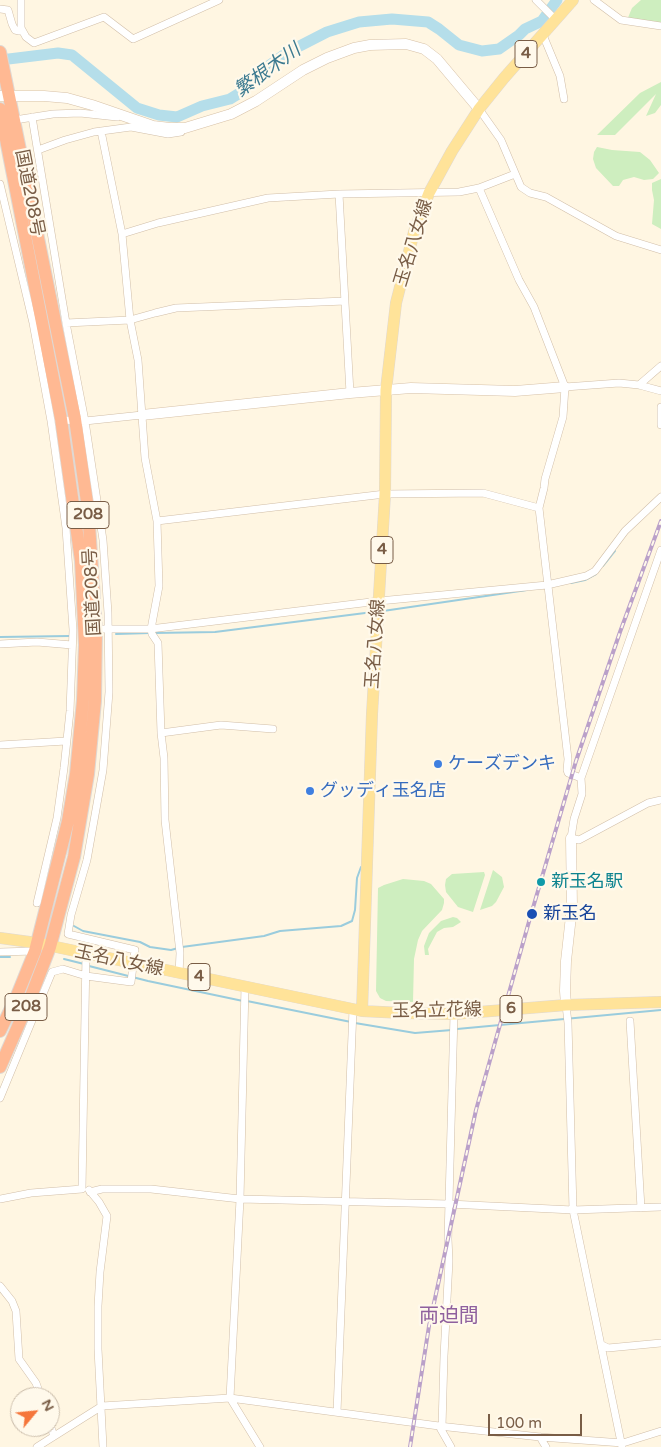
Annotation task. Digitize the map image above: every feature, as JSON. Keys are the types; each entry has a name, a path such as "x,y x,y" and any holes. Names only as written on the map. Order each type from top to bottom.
{"highway":[{"name":"国道208号","path":"0,52 5,93 80,420 88,509 90,629 95,701 88,774 74,857 50,947 30,999 0,1067"},
{"name":"国道208号","path":"0,109 56,420 90,629 76,774 68,821 36,947 0,1032"}],"main road":[{"name":"玉名八女線","path":"36,947 50,947 133,963 179,974 245,986 356,1012 385,494 386,390 396,303 414,232 429,193 452,151 479,109 504,78 543,35 554,18 574,0"},
{"path":"0,938 36,947"},
{"name":"玉名立花線","path":"356,1012 454,1014 567,1010 661,1002"}],"street":[{"path":"21,0 21,28 26,37 34,44 104,17 133,39 220,0"},
{"path":"536,0 554,18"},
{"path":"594,0 621,20 661,26"},
{"path":"0,8 8,10 15,30 19,31 21,28"},
{"path":"543,35 560,76 564,99"},
{"path":"5,93 67,98 92,104 153,126 185,128 231,114 256,101 303,70 354,48 370,45 406,44 424,48 437,59 479,109 501,140 521,187 530,193 546,197 616,236 661,250"},
{"path":"21,119 53,114 80,113 130,118"},
{"path":"32,117 80,420"},
{"path":"38,150 94,132 131,127 168,134 183,132 185,128"},
{"path":"101,131 122,234 130,320 138,360 145,458 157,521 159,586 151,629 158,643 165,820 180,953 179,974"},
{"path":"122,234 158,223 268,198 339,194 459,192 479,188 516,174"},
{"path":"0,184 56,420 142,415 350,392 411,388 515,391 620,383 639,385 661,391"},
{"path":"479,188 519,280 534,307 565,387 563,417 544,479 544,488 538,508 568,759 567,770 568,773 581,778"},
{"path":"339,194 350,392"},
{"path":"66,323 130,320 176,308 345,301"},
{"path":"639,385 661,366"},
{"path":"661,407 661,425"},
{"path":"157,521 385,494 483,493 538,508"},
{"path":"0,644 37,642 72,645 90,629 151,629 379,601 547,585 586,576 594,571 625,531 661,497"},
{"path":"623,1445 573,1210 568,1023 565,990 572,907 571,838 574,819 582,794 581,778 661,550"},
{"path":"0,1098 52,972 63,970 86,976 131,982 135,950 68,934 71,915 87,860 103,770 109,692 90,629"},
{"path":"37,903 57,818 64,768 70,711 72,645"},
{"path":"161,733 221,725 273,729"},
{"path":"0,745 66,741"},
{"path":"571,838 579,840 648,803 661,800"},
{"path":"0,952 36,947"},
{"path":"0,1199 31,1193 82,1189 86,954"},
{"path":"245,986 240,1199 230,1398 260,1447"},
{"path":"337,1412 352,1026 356,1012"},
{"path":"451,1447 441,1427 449,1261 454,1014"},
{"path":"630,1021 641,1208"},
{"path":"83,1185 99,1202 107,1216 98,1306 98,1349 103,1447"},
{"path":"90,1192 102,1189 151,1189 240,1199 449,1204 573,1210 661,1207"},
{"path":"0,1286 12,1301 16,1311 19,1359 37,1387"},
{"path":"602,1345 608,1348 661,1343"},
{"path":"60,1432 102,1406 230,1398 441,1427 623,1445 661,1431"},
{"path":"37,1447 52,1437"},
{"path":"540,1437 546,1447"}],"green space":[{"path":"641,0 661,0 661,26 627,20 632,8"},
{"path":"661,82 661,105 655,113 646,116 656,94 615,135 597,135 640,93"},
{"path":"597,147 640,152 650,160 659,173 653,179 644,180 634,177 623,180 619,186 613,186 596,168 593,159"},
{"path":"661,179 661,229 652,224 654,200 652,183"},
{"path":"493,870 502,877 504,887 492,906 480,910"},
{"path":"484,872 485,875 473,912 458,907 446,892 446,879 452,874"},
{"path":"403,879 424,881 431,884 444,899 442,910 422,931 418,940 414,959 413,1002 386,1001 380,998 376,991 378,888"},
{"path":"453,917 461,922 453,927 444,928 437,932 428,949 429,955 425,955 424,946 429,933 441,921"}],"waterway":[{"name":"繁根木川","path":"0,60 58,53 72,55 137,108 159,115 177,117 202,106 230,99 243,91 260,72 288,52 327,32 359,22 392,19 428,22 459,45 482,51 499,49 525,29 542,21 557,0"},
{"path":"603,566 615,551"},
{"path":"571,583 585,580 596,574"},
{"path":"383,611 527,590"},
{"path":"154,633 215,632 373,612"},
{"path":"116,634 150,633"},
{"path":"0,637 69,636"},
{"path":"182,947 264,936 280,931 341,926 352,921 355,910 357,878 361,867"},
{"path":"74,926 83,931 140,942 150,947 171,950 178,948"},
{"path":"0,957 10,957"},
{"path":"64,959 84,964"},
{"path":"89,966 148,981 243,1001"},
{"path":"247,1001 351,1022"},
{"path":"457,1029 661,1010"},
{"path":"355,1023 415,1033 452,1030"}],"railway":[{"path":"410,1447 429,1326 476,1110 576,761 620,632 661,521"}],"place":[{"name":"ケーズデンキ","path":"438,764"},
{"name":"グッディ玉名店","path":"310,791"},
{"name":"新玉名駅","path":"541,882"},
{"name":"新玉名","path":"532,914"}],"district":[{"name":"両迫間","path":"449,1317"}]}
